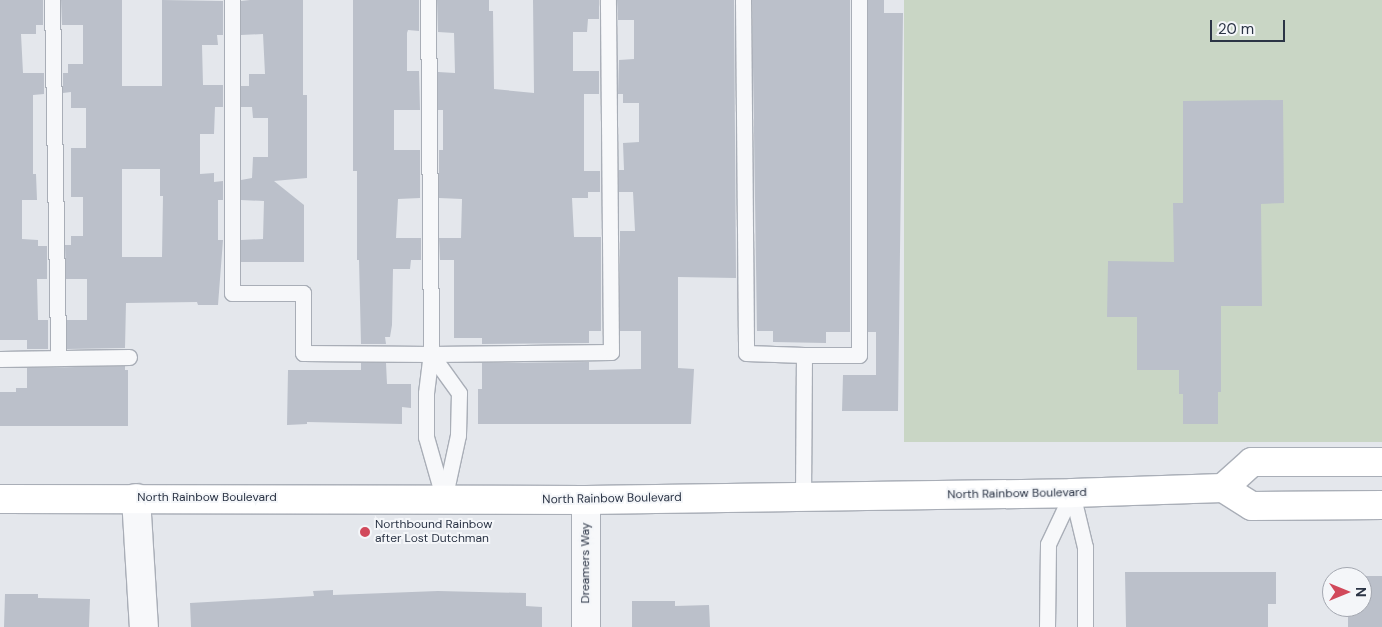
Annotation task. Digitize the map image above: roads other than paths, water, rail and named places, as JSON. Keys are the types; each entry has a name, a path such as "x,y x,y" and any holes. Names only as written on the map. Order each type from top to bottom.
{"main road":[{"path":"1382,462 1252,462 1223,488 1252,506 1382,505"},
{"name":"North Rainbow Boulevard","path":"0,499 586,500 1072,493 1223,488"}],"street":[{"path":"136,498 144,627"},
{"name":"Dreamers Way","path":"586,500 586,627"}],"lane":[{"path":"52,0 58,358"},
{"path":"232,0 232,294 303,293 303,353 431,354 611,352 608,0"},
{"path":"428,0 431,354 426,393 426,437 444,500"},
{"path":"743,0 746,354 804,355 859,355 859,0"},
{"path":"431,354 459,393 458,435 444,500"},
{"path":"803,497 804,355"},
{"path":"0,359 129,358"},
{"path":"1047,627 1048,544 1072,493"},
{"path":"1072,493 1085,547 1085,627"}],"place":[{"name":"Northbound Rainbow after Lost Dutchman","path":"365,532"}]}
